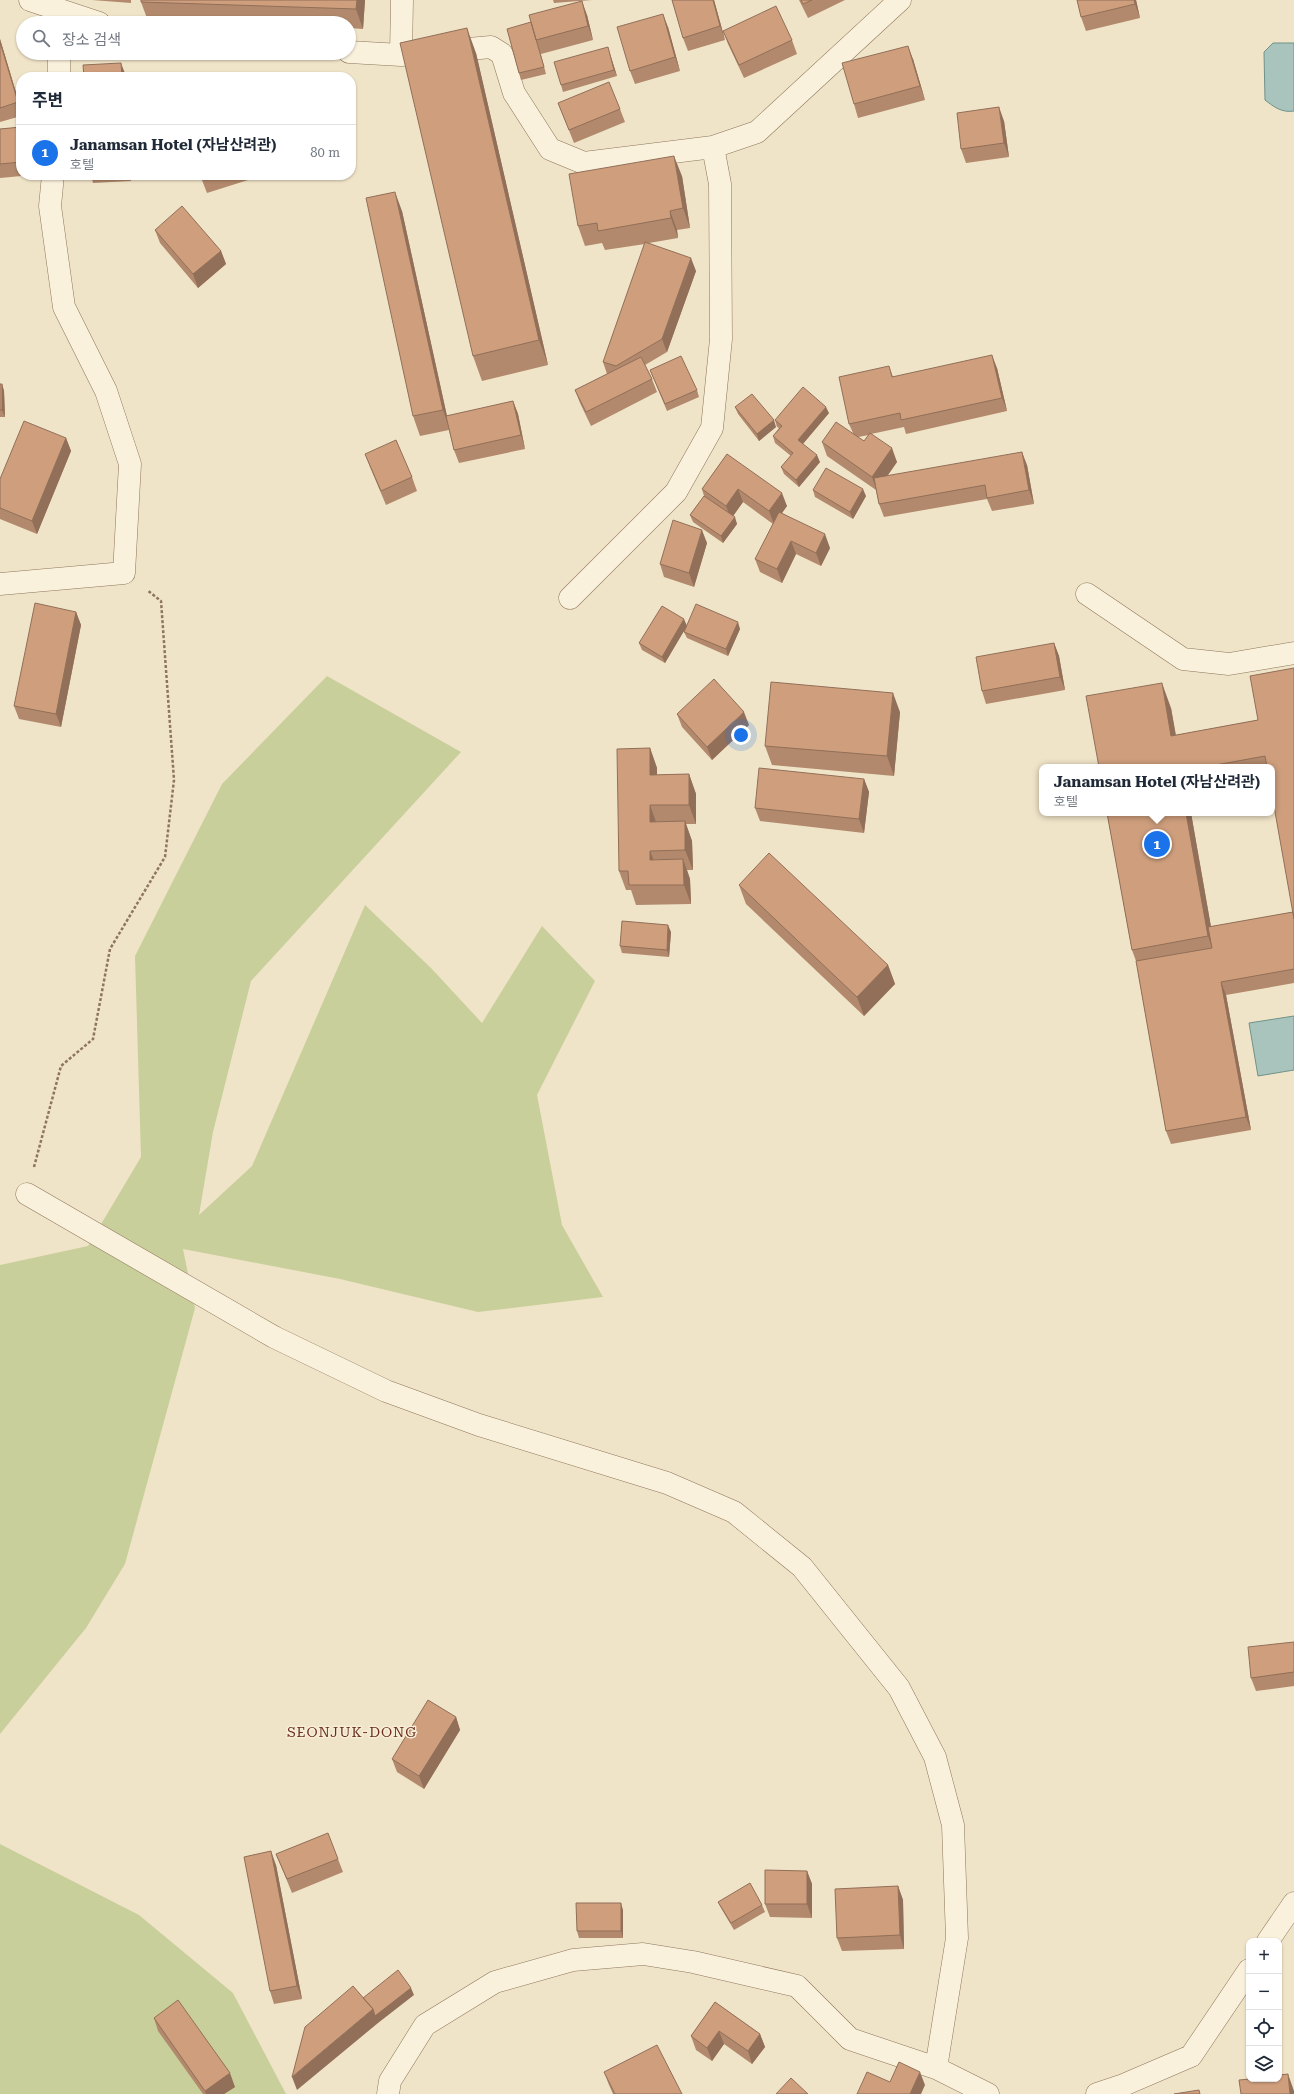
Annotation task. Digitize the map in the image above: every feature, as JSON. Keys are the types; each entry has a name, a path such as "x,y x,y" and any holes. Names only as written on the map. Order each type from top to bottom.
{"street":[{"path":"30,0 77,13"},
{"path":"401,55 402,0"},
{"path":"356,52 401,55 491,47 502,54 514,93 550,149 584,163 713,148 757,132 900,0"},
{"path":"59,60 59,72"},
{"path":"570,598 676,492 712,428 721,339 720,184 713,148"},
{"path":"0,584 124,573 130,464 106,391 64,307 50,206 53,180"},
{"path":"1087,594 1184,659 1229,664 1294,653"},
{"path":"27,1194 274,1337 386,1391 479,1425 667,1483 734,1512 802,1567 899,1688 935,1757 953,1825 957,1938 936,2068"},
{"path":"1270,1938 1294,1903"},
{"path":"388,2094 390,2081 425,2025 496,1982 573,1960 643,1954 693,1962 797,1986 850,2039 936,2068 988,2094"},
{"path":"1097,2094 1122,2090 1191,2056 1246,1974"}],"path":[{"path":"27,1194 61,1066 93,1039 110,949 165,857 174,780 161,601 124,573"}],"green space":[{"path":"327,676 461,752 251,981 213,1132 199,1215 252,1166 365,905 431,968 482,1023 542,926 595,981 537,1095 562,1225 603,1297 478,1312 340,1279 183,1249 195,1308 125,1564 86,1628 0,1734 0,1265 88,1246 141,1157 135,956 222,784"},
{"path":"0,1844 139,1915 233,1993 286,2094 0,2094"}],"water":[{"path":"1273,43 1294,43 1294,111 1282,110 1265,100 1264,52"},
{"path":"1294,1016 1294,1070 1258,1076 1249,1023"}],"building":[{"path":"141,0 357,0 356,9 141,2"},
{"path":"672,0 713,0 720,26 683,38"},
{"path":"801,0 812,0 803,4"},
{"path":"1077,0 1134,0 1135,4 1081,17"},
{"path":"582,1 588,26 536,40 529,15"},
{"path":"776,6 792,40 739,65 723,31"},
{"path":"663,14 675,57 630,71 617,27"},
{"path":"531,22 544,67 519,73 507,29"},
{"path":"467,28 539,340 473,356 400,43"},
{"path":"0,42 16,95 16,103 0,108"},
{"path":"908,46 920,86 854,104 842,63"},
{"path":"608,47 614,70 561,85 554,62"},
{"path":"121,63 122,72 84,72 83,65"},
{"path":"609,82 620,109 569,130 558,103"},
{"path":"999,107 1004,143 961,149 957,113"},
{"path":"16,127 16,162 0,164 0,129"},
{"path":"674,156 683,208 670,211 671,218 598,231 597,223 578,226 569,174"},
{"path":"395,192 443,410 413,416 366,198"},
{"path":"182,206 221,251 193,274 155,230"},
{"path":"645,242 691,258 662,339 616,366 603,362"},
{"path":"992,355 1002,398 901,420 900,413 849,424 839,377 889,366 892,377"},
{"path":"681,356 697,390 665,404 650,370"},
{"path":"641,357 652,379 586,412 575,390"},
{"path":"0,384 2,384 2,410 0,410"},
{"path":"803,387 826,407 798,440 817,455 796,480 781,467 793,453 773,436 782,426 775,420"},
{"path":"752,394 774,420 757,434 735,407"},
{"path":"513,401 521,435 454,450 446,416"},
{"path":"24,421 66,438 32,521 0,508 0,479"},
{"path":"836,422 864,441 870,433 892,448 872,477 822,442"},
{"path":"396,440 412,477 381,491 365,454"},
{"path":"1022,452 1029,490 987,498 985,485 879,504 874,478"},
{"path":"727,454 782,493 769,511 738,489 726,506 702,489"},
{"path":"826,468 863,489 850,512 813,490"},
{"path":"704,496 735,517 721,536 690,515"},
{"path":"779,512 825,534 816,553 791,541 777,569 755,559"},
{"path":"673,520 702,530 689,573 660,564"},
{"path":"35,603 76,612 56,714 14,706"},
{"path":"696,604 738,622 726,649 684,632"},
{"path":"662,606 684,619 662,657 639,643"},
{"path":"1054,643 1060,677 982,691 976,657"},
{"path":"1294,668 1294,919 1275,812 1275,764 1266,764 1265,756 1221,764 1098,764 1086,696 1162,683 1171,736 1258,720 1250,676"},
{"path":"714,679 744,712 707,747 677,714"},
{"path":"771,682 893,693 887,756 765,746"},
{"path":"650,748 650,775 689,774 689,805 650,805 650,822 685,821 685,850 650,851 650,860 683,859 684,885 629,885 628,871 619,871 617,749"},
{"path":"759,768 864,779 859,819 755,808"},
{"path":"1108,816 1187,816 1208,936 1132,950"},
{"path":"769,853 888,965 857,997 739,885"},
{"path":"1293,912 1294,969 1221,982 1246,1117 1166,1131 1136,961 1212,948 1208,927"},
{"path":"622,921 668,925 667,950 620,946"},
{"path":"1294,1642 1294,1672 1251,1678 1248,1647"},
{"path":"428,1700 456,1717 419,1776 392,1759"},
{"path":"328,1833 338,1859 287,1879 276,1854"},
{"path":"271,1851 297,1986 270,1991 244,1857"},
{"path":"765,1870 807,1871 807,1904 765,1904"},
{"path":"750,1883 762,1905 731,1923 718,1902"},
{"path":"898,1886 900,1935 837,1938 835,1889"},
{"path":"576,1903 621,1903 621,1931 577,1931"},
{"path":"398,1970 411,1988 375,2016 373,2009 363,1998"},
{"path":"353,1986 373,2009 292,2077 305,2027"},
{"path":"178,2000 230,2073 205,2091 154,2018"},
{"path":"715,2002 760,2034 748,2051 719,2031 707,2048 691,2036"},
{"path":"657,2045 682,2094 615,2094 604,2072"},
{"path":"899,2062 920,2072 910,2094 857,2094 867,2072 890,2082"},
{"path":"1288,2074 1290,2094 1241,2094 1239,2080 1246,2079 1246,2082 1282,2082 1282,2075"},
{"path":"791,2078 808,2094 776,2094"},
{"path":"1199,2090 1200,2094 1174,2094"}],"place":[{"name":"Janamsan Hotel (자남산려관)","path":"1157,844"}],"district":[{"name":"SEONJUK-DONG","path":"352,1732"}]}
